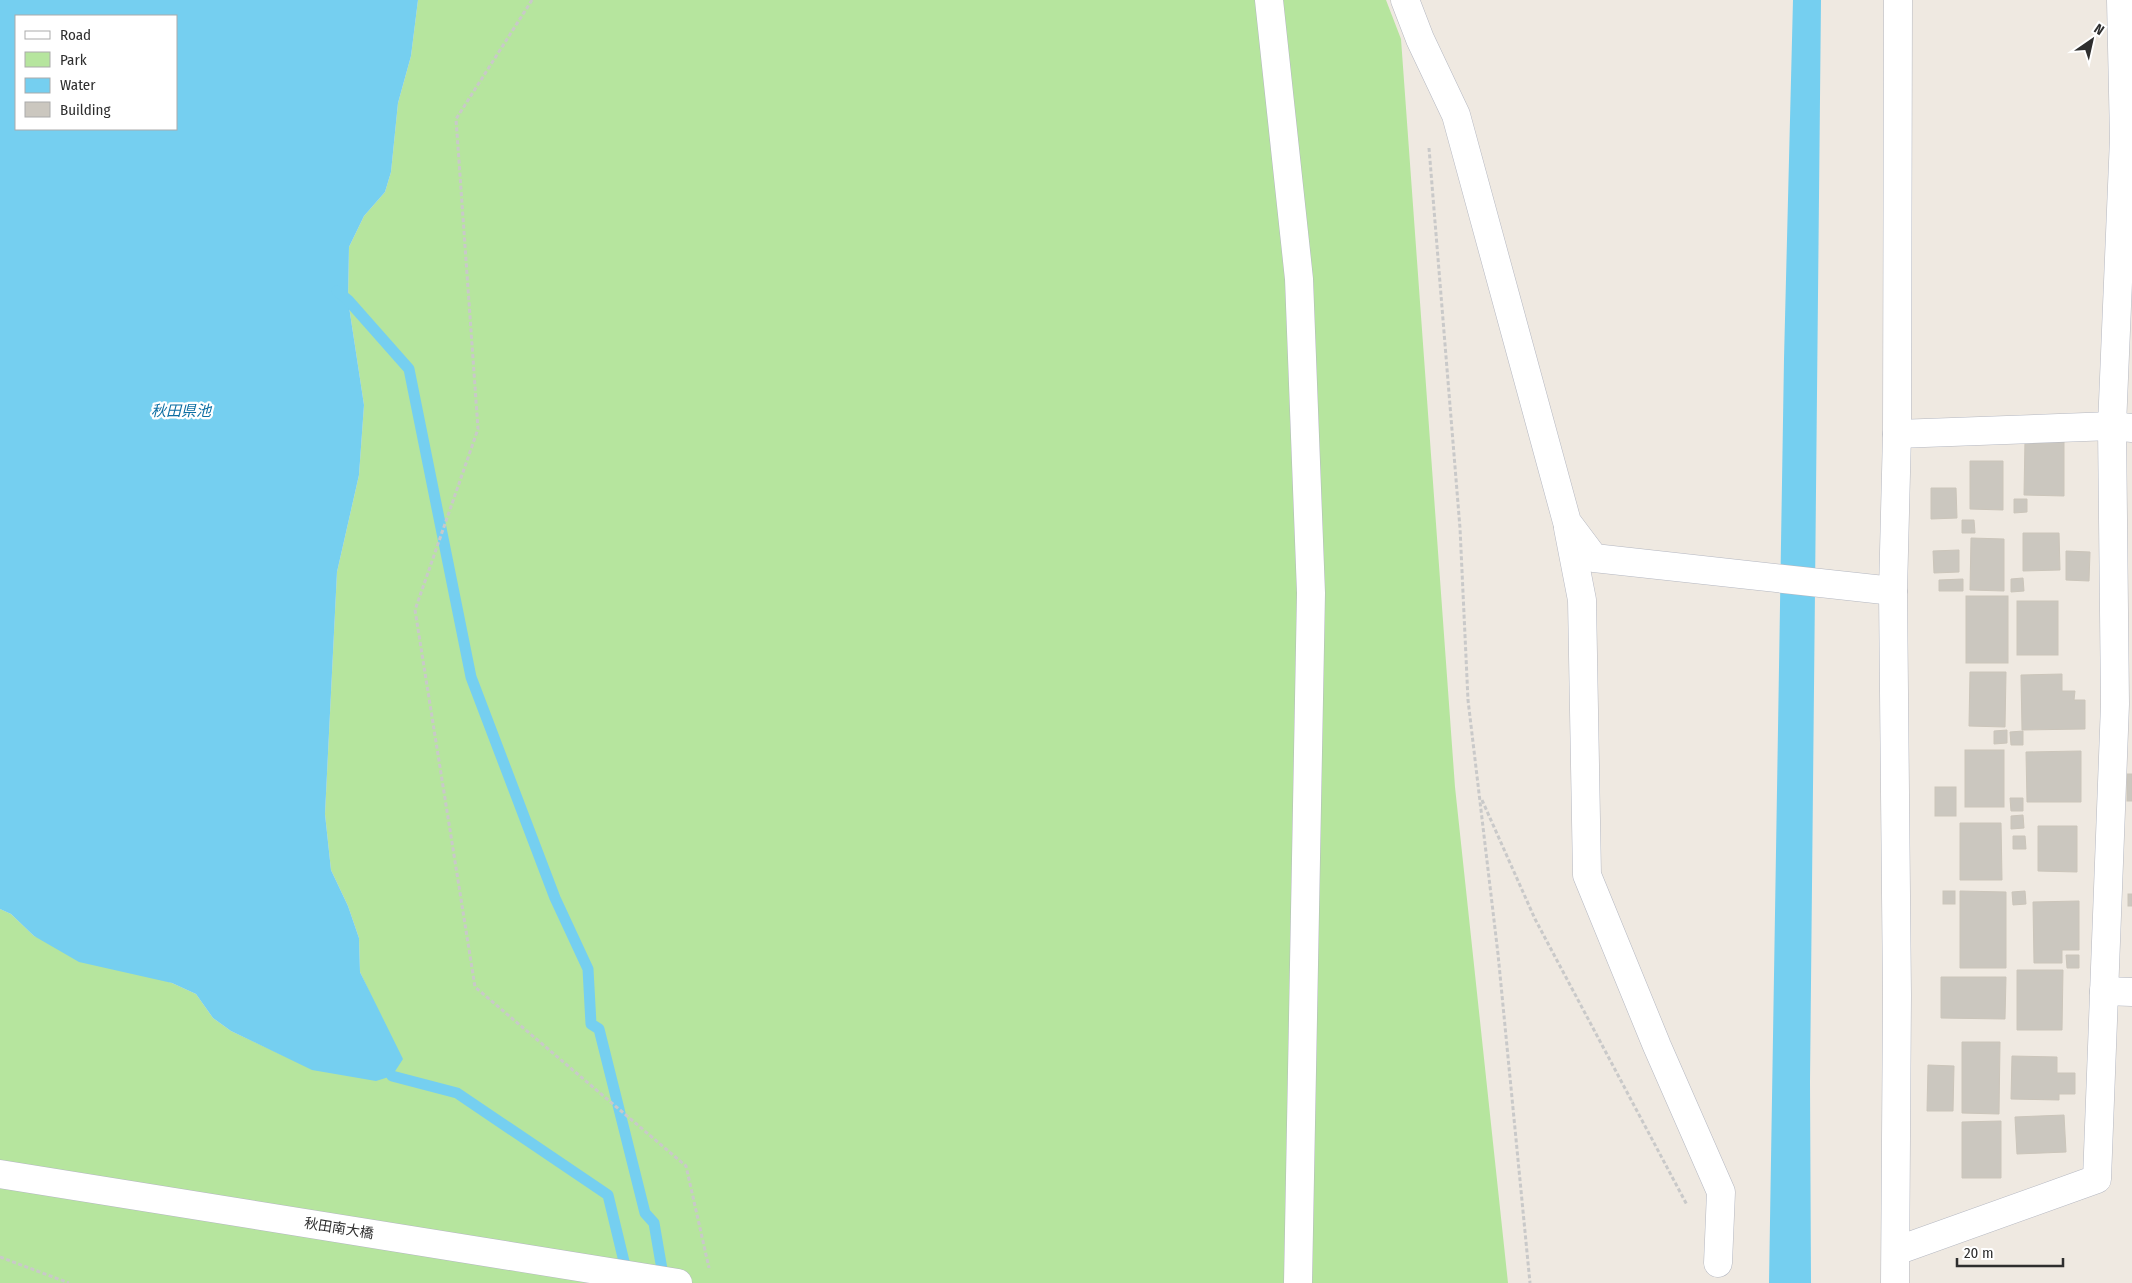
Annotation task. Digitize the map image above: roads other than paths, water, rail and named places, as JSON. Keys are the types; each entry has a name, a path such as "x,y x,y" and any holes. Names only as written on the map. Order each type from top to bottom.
{"street":[{"path":"1269,0 1299,279 1311,593 1298,1283"},
{"path":"1406,0 1420,39 1456,115 1567,522 1582,600 1587,875 1657,1046 1721,1192 1718,1263"},
{"path":"1895,1283 1897,995 1883,590 1897,434 1898,0"},
{"path":"1896,1251 2098,1179 2104,991 2123,704 2122,427 2128,138 2121,0"},
{"path":"1897,434 2122,427"},
{"path":"1567,522 1594,558 1883,590"},
{"path":"2104,991 2132,992"},
{"name":"秋田南大橋","path":"0,1174 678,1283"}],"water":[{"name":"秋田県池","path":"0,0 418,0 411,56 398,103 391,172 385,192 364,216 349,247 348,300 364,405 359,475 337,572 325,814 331,870 348,906 359,938 360,972 403,1059 392,1076 376,1081 312,1070 231,1031 213,1018 196,994 172,983 79,962 34,936 11,914 0,909"},
{"path":"1793,0 1821,0 1810,1082 1811,1283 1769,1283 1784,359"}],"waterway":[{"path":"337,291 348,300 409,369 471,677 555,898 588,969 591,1024 599,1029 645,1213 654,1223 664,1281"},
{"path":"392,1076 457,1093 608,1195 627,1274"}]}
